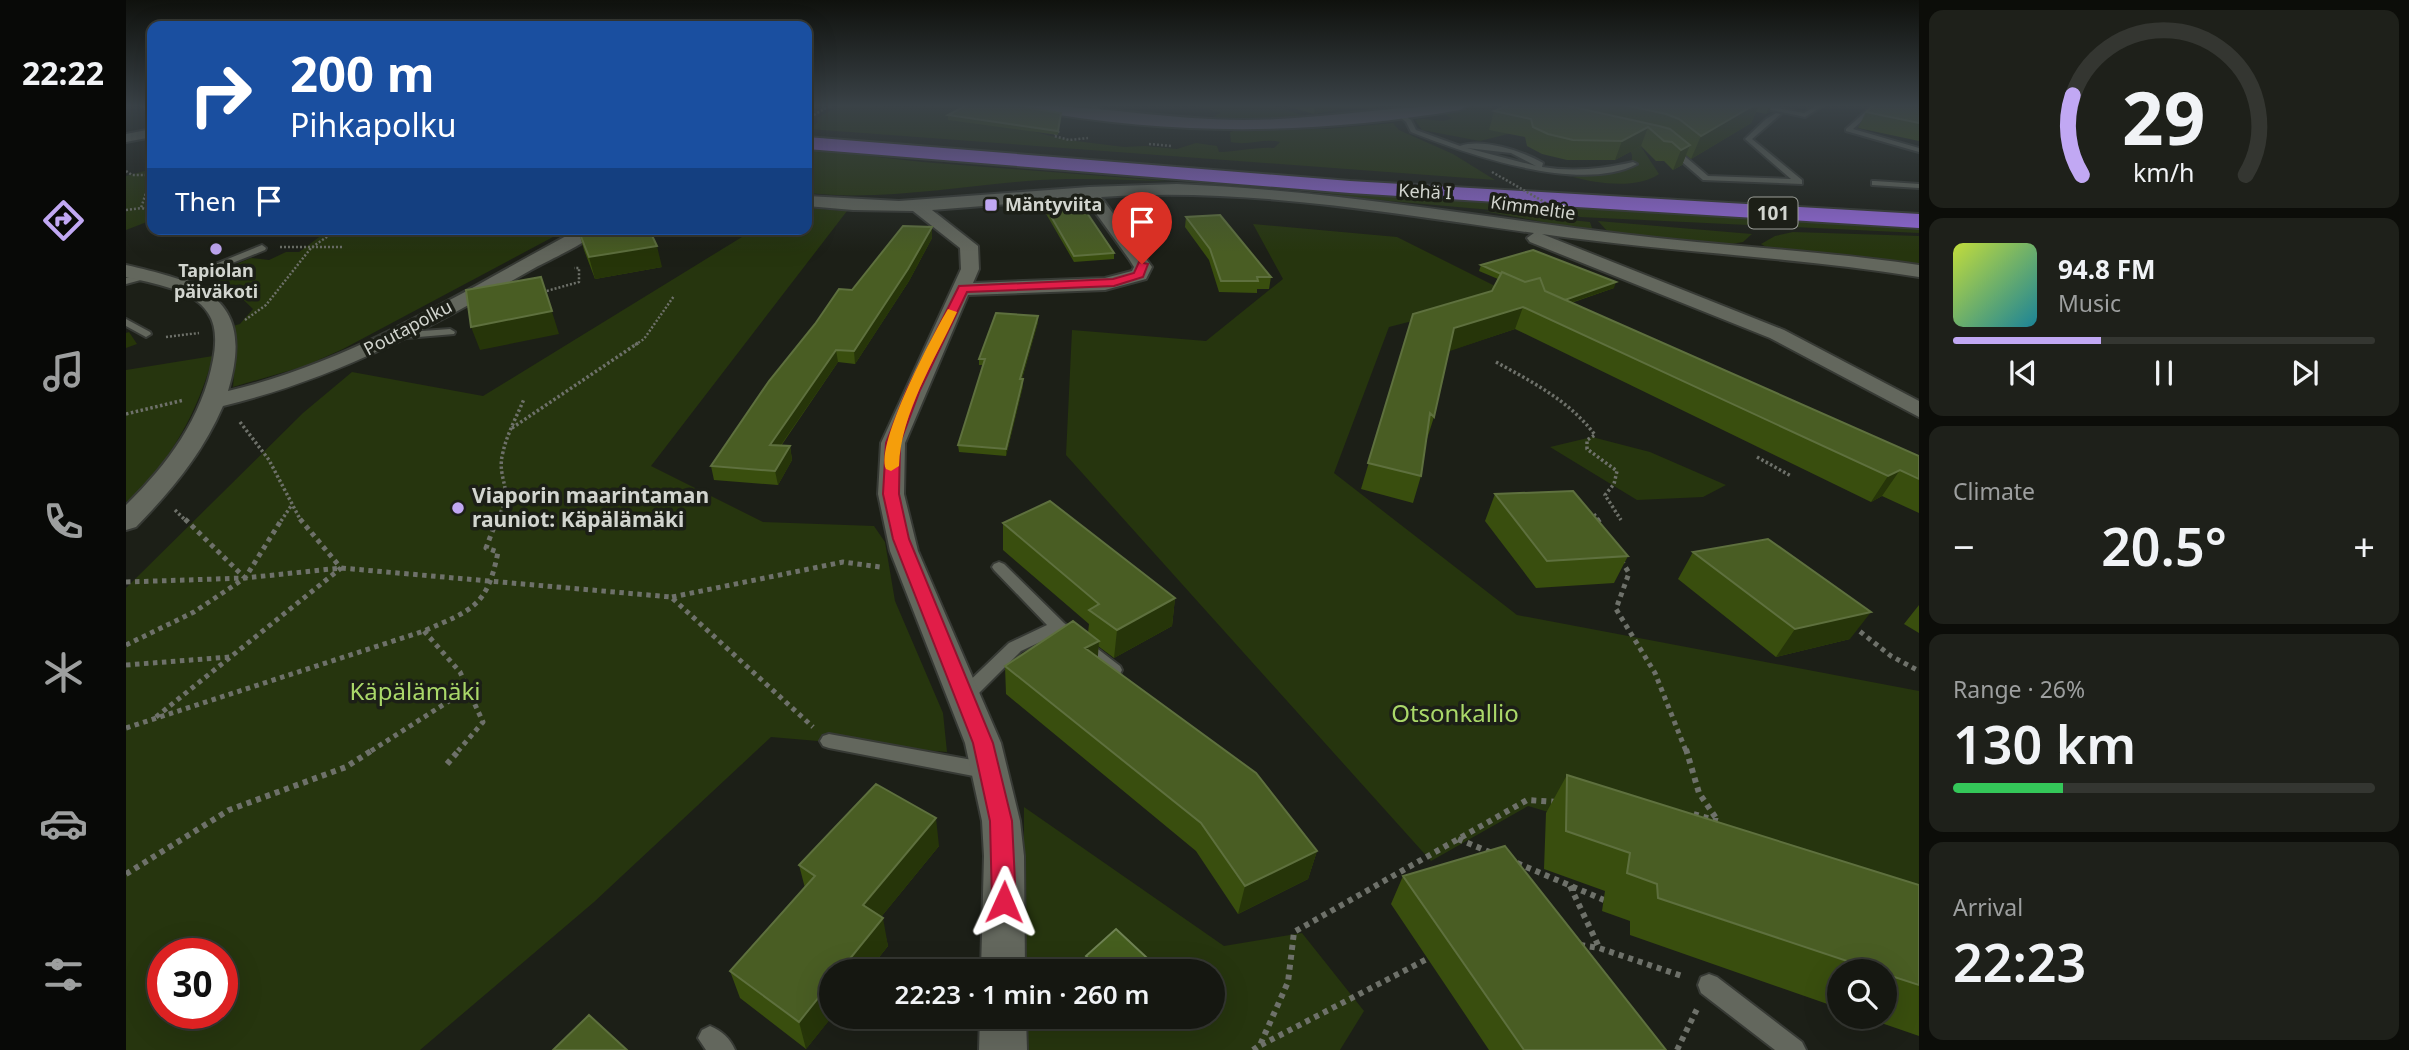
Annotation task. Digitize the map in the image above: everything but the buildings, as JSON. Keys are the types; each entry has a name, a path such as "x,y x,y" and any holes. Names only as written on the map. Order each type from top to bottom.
{"highway":[{"name":"Kehä I","path":"1051,154 1337,187 1916,218"}],"street":[{"name":"Kimmeltie","path":"812,201 917,206 1088,192 1178,189 1302,197 1617,239 1876,264 1919,271"},
{"path":"963,289 1092,285 1114,283 1139,275 1143,267 1139,258 1088,192"},
{"path":"954,204 968,233 970,269 914,390 893,443 891,494 901,539 913,572 983,743 1001,821 1004,856 1003,959"},
{"path":"917,206 969,246"},
{"path":"1504,224 1624,275 1777,334 1919,410"},
{"name":"Poutapolku","path":"215,397 254,394 293,382 395,336 581,235"},
{"path":"126,521 172,472 201,428 215,397 225,352 220,316 212,305 174,284 132,276"},
{"path":"1003,1029 1003,1050"}],"lane":[{"path":"1476,154 1505,163 1594,172 1616,170 1633,164"},
{"path":"1518,154 1530,158 1544,168"},
{"path":"1677,154 1706,178 1798,182 1765,154"},
{"path":"1875,183 1919,186"},
{"path":"174,284 262,248"},
{"path":"395,336 454,335 450,316 438,313"},
{"path":"126,322 146,334"},
{"path":"999,567 1058,627 1123,677"},
{"path":"965,696 1015,648 1058,627"},
{"path":"829,741 989,771"},
{"path":"1709,985 1794,1050"}],"path":[{"path":"126,172 132,175 147,175"},
{"path":"1492,172 1569,216"},
{"path":"141,208 147,188"},
{"path":"126,210 147,209"},
{"path":"146,334 164,337 223,327 252,316 283,287 312,248 330,235"},
{"path":"262,248 342,247"},
{"path":"512,429 644,339 674,296"},
{"path":"1496,362 1539,385 1585,418 1595,435 1587,440 1587,449 1617,471 1614,484 1605,495 1621,520"},
{"path":"126,414 215,397"},
{"path":"126,728 424,631 468,612 489,582 498,552 486,548 492,526 506,506 508,490 503,479 502,453 524,399"},
{"path":"240,422 269,460 291,506 341,568"},
{"path":"1756,457 1791,476"},
{"path":"126,645 194,612 245,578 291,506"},
{"path":"175,510 245,578"},
{"path":"1594,514 1608,538"},
{"path":"1615,550 1629,573 1616,609 1655,673 1684,744 1699,793 1718,821"},
{"path":"126,582 245,578 341,568 671,597 843,562 913,572"},
{"path":"152,720 341,568"},
{"path":"671,597 829,741"},
{"path":"1850,623 1891,656 1919,671"},
{"path":"424,631 456,662 471,687 483,722 447,764"},
{"path":"126,665 230,657"},
{"path":"126,874 229,810 346,767 471,687"},
{"path":"1257,1048 1288,982 1294,932 1527,800 1567,802"},
{"path":"1683,812 1731,827"},
{"path":"1458,839 1495,854"},
{"path":"1507,859 1604,900"},
{"path":"1569,885 1599,948"},
{"path":"1575,944 1599,948 1709,985 1676,1050"},
{"path":"1257,1048 1427,958"}],"green space":[{"path":"812,154 851,154 1167,181 1062,179 890,194 812,193"},
{"path":"1145,154 1453,154 1495,180"},
{"path":"1646,154 1659,174 1640,182 1629,183 1594,182 1573,177 1632,168 1632,155"},
{"path":"147,170 147,222 126,230 126,176"},
{"path":"1306,191 1537,206 1562,216 1389,201"},
{"path":"1558,205 1919,230 1919,233 1580,217"},
{"name":"Käpälämäki","path":"812,208 847,211 651,466 763,522 874,526 885,542 895,601 943,713 947,752 771,737 594,902 420,1050 126,1050 126,588 303,413 352,372 483,396 745,235 812,235"},
{"path":"1483,211 1590,222 1593,231"},
{"path":"1598,221 1752,234 1743,242 1732,244 1608,232"},
{"name":"Otsonkallio","path":"1253,224 1397,237 1513,295 1389,327 1334,473 1517,615 1919,691 1919,922 1528,806 1431,861 1066,455 1072,330 1206,341 1283,279"},
{"path":"1793,232 1919,236 1919,264 1768,248 1761,244 1775,236"},
{"path":"322,235 557,235 343,349 305,366 233,387 237,340 233,326 240,324 253,309 229,286 213,277 214,273 251,258 269,260 286,252 299,252"},
{"path":"213,356 199,397 180,436 156,472 126,504 126,370"},
{"path":"1592,437 1650,452 1726,485 1703,497 1637,500 1550,447"},
{"path":"1024,807 1224,946 1302,933 1364,1011 1340,1050 1025,1050 1025,1029 1225,1029 1225,959 1024,959"}],"shaded area":[{"path":"1116,929 1148,959 1089,959 1086,956"}],"slow traffic":[{"path":"891,466 893,443 905,410 952,312"}],"place":[{"name":"Mäntyviita","path":"991,205"},
{"name":"Tapiolan päiväkoti","path":"216,249"},
{"name":"Viaporin maarintaman rauniot: Käpälämäki","path":"458,508"}],"route":[{"path":"1004,902 1001,821 983,743 904,551 891,494 893,443 914,390 963,289 1114,283 1139,275 1142,264"}]}
